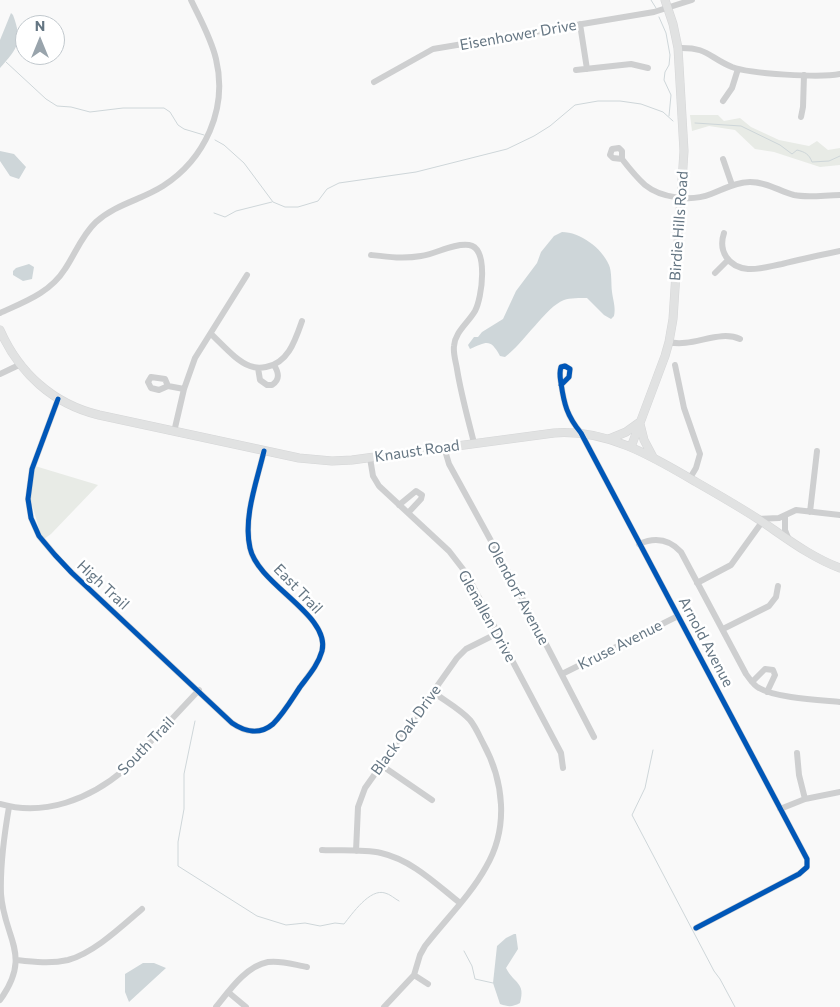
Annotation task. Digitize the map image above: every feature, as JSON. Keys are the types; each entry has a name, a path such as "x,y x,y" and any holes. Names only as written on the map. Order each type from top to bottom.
{"main road":[{"name":"Birdie Hills Road","path":"631,447 669,342 672,319 684,151 678,48 665,0"},
{"name":"Knaust Road","path":"0,330 7,346 19,364 40,386 58,399 91,413 299,458 342,461 554,433 581,433 609,439 654,458 690,478 760,520 812,555 840,568"},
{"path":"609,439 626,432 640,422 644,440 654,458"}],"street":[{"path":"0,313 46,290 57,280 95,223 115,207 146,195 172,180 184,170 202,147 216,117 219,77 212,45 191,0"},
{"name":"Eisenhower Drive","path":"374,82 433,49 654,12 692,0"},
{"path":"580,24 587,69"},
{"path":"678,48 696,48 738,69 824,76 840,74"},
{"path":"576,70 631,64 648,68"},
{"path":"723,101 732,88 738,69"},
{"path":"801,117 804,75"},
{"path":"622,159 638,179 653,190 681,198 699,198 732,185 749,182 759,183 800,196 840,195"},
{"path":"723,159 732,185"},
{"path":"724,233 721,244 722,250 728,260 745,269 754,269 840,251"},
{"path":"371,255 406,258 470,245 479,252 482,272 478,303 459,332 454,348 460,390 474,443"},
{"path":"715,273 728,260"},
{"path":"174,432 184,389 195,358 247,275"},
{"path":"211,334 241,362 258,368 274,365 282,361 288,354 302,322"},
{"path":"669,342 682,344 726,336 734,336 740,339"},
{"path":"0,374 19,364"},
{"path":"258,368 260,380 267,385 272,385 278,377 274,365"},
{"path":"675,366 684,408 700,454 696,468 690,478"},
{"name":"Arnold Avenue","path":"561,385 562,399 568,412 581,433 805,855 807,863 806,868 799,874 696,928"},
{"path":"168,386 184,389"},
{"name":"High Trail","path":"58,399 38,449 29,484 28,499 32,518 39,536 72,573 239,727 246,731 256,732 266,729"},
{"name":"Olendorf Avenue","path":"444,448 449,464 594,737"},
{"name":"East Trail","path":"264,451 250,517 248,533 251,550 257,564 266,575 314,622 321,638 322,649 314,668 278,718 266,729"},
{"path":"810,512 817,451"},
{"name":"Glenallen Drive","path":"370,458 373,476 377,483 448,551 466,573 561,753 563,768"},
{"path":"399,505 416,491 420,492 422,495 421,499 408,513"},
{"path":"697,583 731,565 760,520 785,516 796,510 840,516"},
{"path":"785,516 785,530 789,540"},
{"path":"640,544 654,539 670,543 681,552 757,688 767,692 840,702"},
{"path":"723,630 769,606 776,597 778,586"},
{"name":"Kruse Avenue","path":"562,674 678,616"},
{"name":"Black Oak Drive","path":"356,851 358,808 361,796 380,765 461,653 498,633"},
{"path":"752,682 765,669 773,670 775,675 767,692"},
{"name":"South Trail","path":"0,804 36,807 78,800 104,785 124,770 199,690"},
{"path":"384,1007 414,975 425,946 487,866 501,822 501,793 492,761 474,725 465,715 433,692"},
{"path":"797,753 799,775 805,799"},
{"path":"380,765 432,800"},
{"path":"780,809 805,799 840,792"},
{"path":"0,1000 12,979 17,960 1,896 2,846 9,806"},
{"path":"322,850 379,852 405,862 460,903"},
{"path":"17,960 57,962 78,956 98,944 142,909"},
{"path":"216,1007 249,971 258,965 276,962 307,967"},
{"path":"414,975 428,984"},
{"path":"228,992 246,1007"}],"shaded area":[{"path":"11,13 15,21 15,50 0,68 0,40"},
{"path":"690,115 718,115 724,121 740,118 751,127 779,140 809,146 817,141 828,150 840,148 840,165 820,167 774,152 755,149 735,130 709,126 692,131"},
{"path":"0,151 14,154 26,167 19,179 10,176 0,161"},
{"path":"562,232 576,235 590,242 606,259 611,271 615,307 614,316 611,319 604,315 587,298 566,299 550,310 505,357 500,356 493,346 488,343 470,349 468,345 474,337 478,337 482,332 503,319 516,291 537,263 541,252 554,236"},
{"path":"29,264 34,267 32,279 23,281 13,275 13,271 16,268"},
{"path":"35,466 98,485 44,539 41,535 30,498"},
{"path":"516,934 518,949 506,968 520,987 521,996 520,1003 508,1006 500,1004 493,983 497,946"},
{"path":"143,963 154,963 166,968 129,1002 125,992 125,974"}],"waterway":[{"path":"651,0 656,8"},
{"path":"659,17 666,33 670,55 664,80 671,95 669,116"},
{"path":"6,62 46,99 57,106 71,107 90,112 123,108 164,108 170,112 178,125 184,129 204,135"},
{"path":"215,140 224,145 244,163 273,202 285,207 298,207 318,201 327,189 339,183 416,172 507,149 550,126 575,105 598,101 620,101 641,104 663,112 673,121"},
{"path":"695,123 741,126 780,145 792,154 797,150 808,155 812,162 829,161 840,156"},
{"path":"214,213 225,217 236,211 272,202"},
{"path":"195,721 184,774 184,809 178,842 178,866 257,916 286,925 305,923 320,926 335,923 344,924 362,903 373,894 379,892 399,901"},
{"path":"653,750 645,788 632,815 735,1007"},
{"path":"464,951 472,966 475,979 493,983"}],"cycle path":[{"path":"561,385 569,377 570,369 565,366 561,367 560,379 561,383 562,390 563,397 569,415 581,433 807,859 807,867 799,874 696,928"},
{"path":"58,399 32,469 28,499 31,518 39,536 72,573 232,723 252,731 263,730 277,720 313,670 322,651 322,638 316,625 266,575 256,562 250,548 248,524 264,451"}]}
